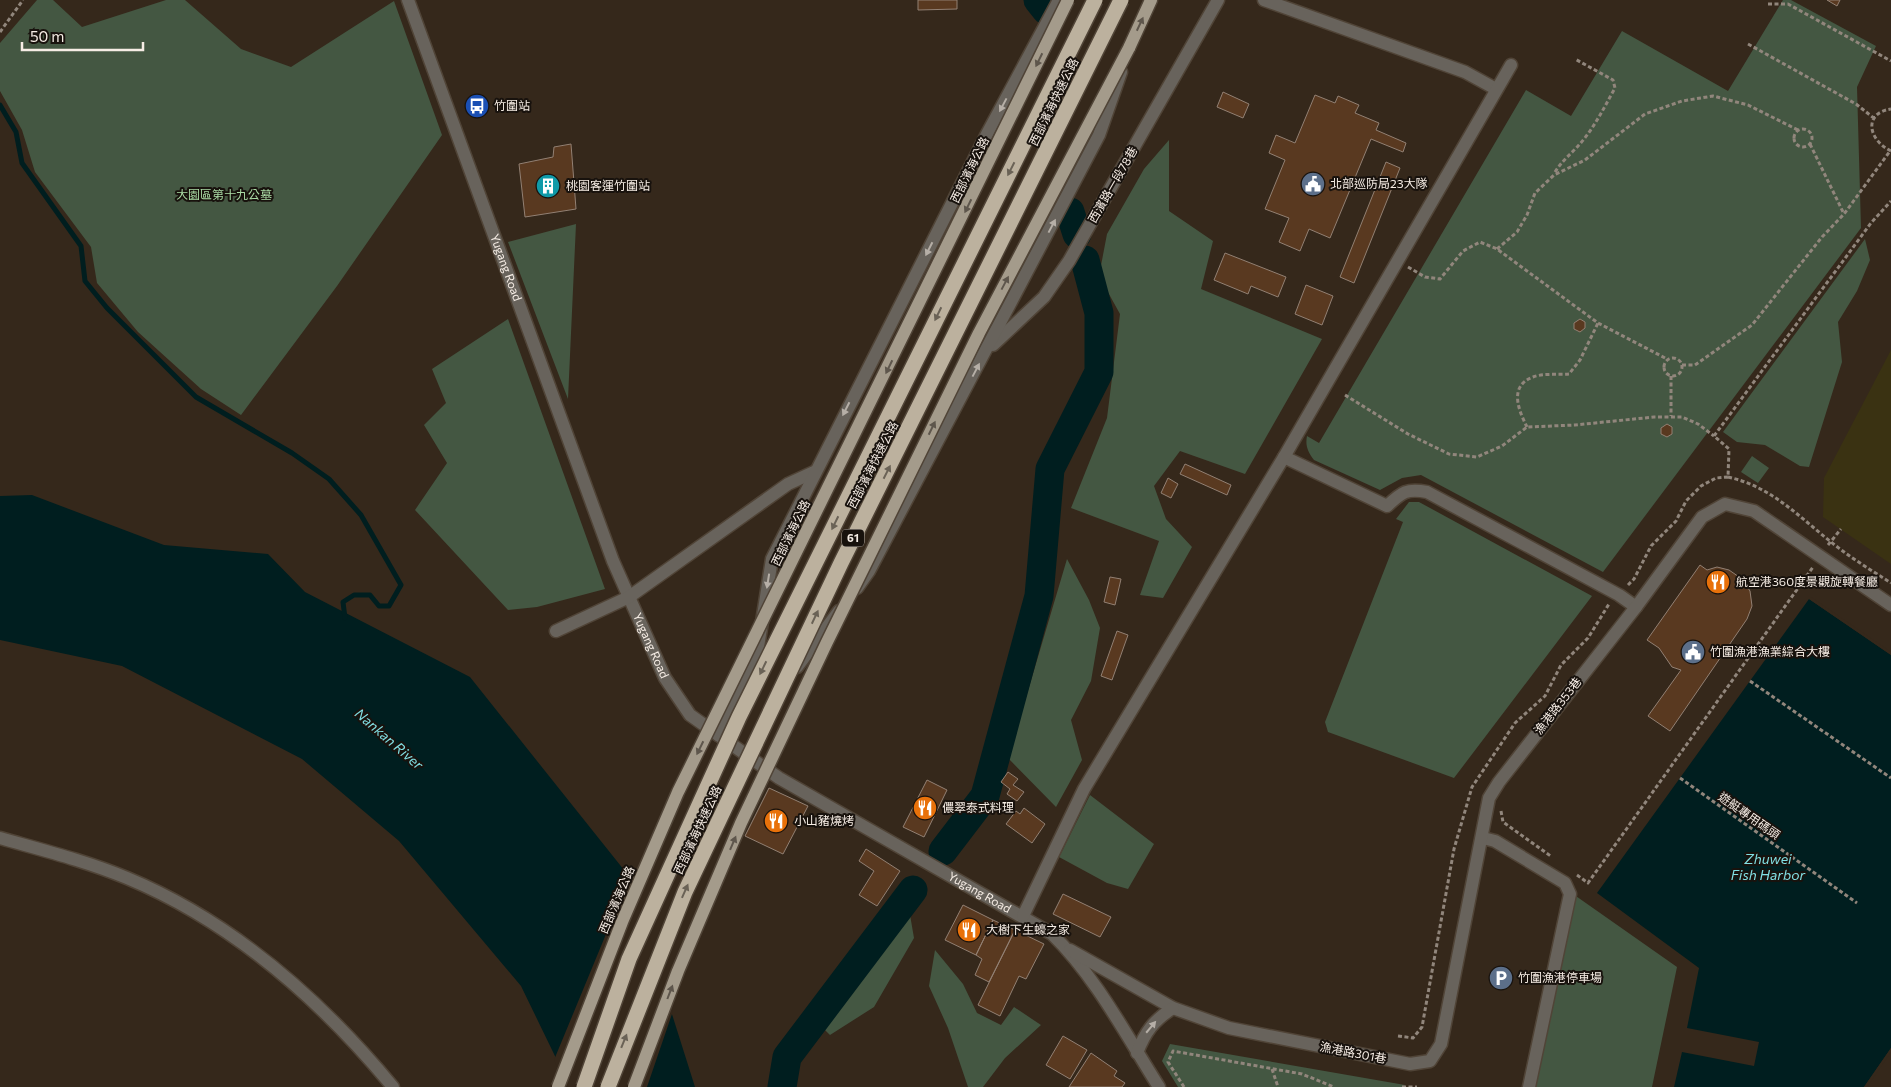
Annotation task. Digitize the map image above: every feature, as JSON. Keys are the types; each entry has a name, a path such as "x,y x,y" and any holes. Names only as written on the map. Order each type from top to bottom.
{"highway":[{"name":"西部濱海快速公路","path":"584,1087 629,959 739,717 1095,0"},
{"name":"西部濱海快速公路","path":"608,1087 626,1036 689,883 841,563 1121,0"}],"main road":[{"name":"西部濱海公路","path":"558,1087 622,922 678,792 1068,0"},
{"name":"61","path":"634,1087 678,971 738,832 826,642 979,333 1129,48 1151,0"}],"street":[{"name":"Yugang Road","path":"408,0 510,282 628,597 665,678 690,716 779,778 1052,934 1067,948 1092,983 1159,1087"},
{"path":"718,736 758,648 772,559 814,472 988,132 1059,0"},
{"name":"西濱路一段78巷","path":"985,352 1044,298 1070,261 1218,0"},
{"path":"1264,0 1465,72 1496,89"},
{"path":"754,760 799,664 869,571 985,352 1099,135 1129,48"},
{"path":"1023,916 1084,789 1284,457 1511,65"},
{"path":"1284,457 1388,506 1400,494 1412,489 1427,492 1618,594 1636,607"},
{"path":"556,631 628,597 788,484 814,472"},
{"name":"漁港路353巷","path":"1482,838 1489,798 1499,782 1636,607 1702,517 1725,504 1754,511 1891,605"},
{"path":"0,838 126,878 191,910 261,956 317,1004 393,1087"},
{"path":"1482,838 1496,841 1565,883 1570,894 1530,1087"},
{"name":"漁港路301巷","path":"1067,948 1173,1008 1229,1028 1410,1064 1430,1061 1441,1044 1482,838"},
{"path":"1137,1053 1145,1034 1158,1018 1173,1008"}],"path":[{"path":"0,32 23,0"},
{"path":"1768,4 1788,4 1891,62"},
{"path":"1748,44 1856,104 1875,119"},
{"path":"1497,249 1517,232 1527,215 1535,193 1554,175 1563,159 1582,142 1592,129 1615,88 1614,80 1575,59"},
{"path":"1554,175 1585,160 1645,114 1682,101 1713,96 1748,106 1798,130 1804,128 1810,130 1812,136 1810,144 1844,214"},
{"path":"1396,262 1425,277 1440,279 1463,251 1480,242 1497,249 1598,323 1667,359 1676,358 1682,365 1695,365 1752,325 1822,237 1844,214 1891,151 1874,138 1872,125 1878,114 1891,108"},
{"path":"1798,130 1794,138 1796,144 1801,146 1810,144"},
{"path":"1714,436 1871,223 1891,201"},
{"path":"1527,428 1518,407 1517,395 1522,385 1533,377 1569,374 1580,360 1598,323"},
{"path":"1667,359 1663,367 1666,373 1671,376 1679,374 1682,365"},
{"path":"1671,376 1671,416"},
{"path":"1345,395 1408,434 1449,454 1476,457 1502,446 1527,428 1682,416 1698,424 1729,449 1728,478"},
{"path":"1398,1036 1413,1038 1422,1027 1454,849 1472,787 1514,723 1544,696 1561,665 1588,638 1606,607 1634,579 1651,546 1676,521 1686,501 1701,486 1716,478 1744,481 1790,506 1831,541 1891,583"},
{"path":"1573,872 1588,883 1841,529"},
{"path":"1750,681 1891,778"},
{"name":"遊艇專用碼頭","path":"1680,778 1857,903"},
{"path":"1501,807 1503,822 1557,860"},
{"path":"1184,1087 1168,1062 1173,1051 1302,1074 1334,1087"},
{"path":"1272,1068 1278,1087"},
{"path":"1402,1087 1417,1087"}],"green space":[{"name":"大園區第十九公墓","path":"37,0 53,0 82,27 166,0 185,0 241,49 291,67 394,1 442,135 337,286 241,415 201,389 138,332 97,283 91,247 35,172 22,130 0,91 0,43"},
{"path":"1783,0 1791,0 1876,46 1857,87 1861,228 1603,572 1421,475 1402,478 1380,490 1314,460 1306,443 1307,436 1319,443 1526,90 1571,116 1622,31 1728,91"},
{"path":"1169,140 1169,211 1213,241 1201,289 1322,339 1245,474 1180,451 1154,486 1166,519 1192,547 1163,598 1140,595 1159,541 1071,508 1107,418 1120,314 1099,276 1107,234 1144,169"},
{"path":"576,224 568,399 508,242"},
{"path":"1865,239 1870,260 1857,291 1838,322 1842,362 1809,467 1800,466 1765,445 1737,442 1723,432"},
{"path":"508,319 605,589 537,607 508,610 415,510 447,463 424,425 446,403 432,369"},
{"path":"1752,456 1769,468 1758,483 1741,472"},
{"path":"1409,502 1419,502 1592,596 1454,778 1328,732 1325,722 1403,522 1396,519"},
{"path":"1067,559 1089,600 1100,628 1091,681 1071,720 1082,760 1056,807 1008,758"},
{"path":"1090,795 1154,844 1128,889 1107,883 1059,857"},
{"path":"1573,894 1677,967 1652,1087 1534,1087"},
{"path":"909,909 914,938 874,1007 830,1035 820,1025"},
{"path":"935,950 963,984 977,1013 1001,1025 1014,1007 1041,1025 1005,1058 983,1087 968,1087 948,1028 929,986"},
{"path":"1170,1044 1405,1085 1404,1087 1178,1087 1162,1061"}],"sand":[{"path":"1891,350 1891,564 1823,517 1824,478"}],"water":[{"name":"Nankan River","path":"32,495 164,545 268,554 305,592 470,677 628,875 695,1087 570,1087 521,986 399,841 302,759 122,666 0,640 0,496"},
{"name":"Zhuwei Fish Harbor","path":"1809,599 1891,655 1891,1048 1864,1087 1674,1087 1682,1052 1754,1066 1759,1042 1687,1028 1699,968 1597,893"}],"pier":[{"path":"1811,597 1891,652 1891,655 1809,599"},
{"path":"630,876 673,1011 647,1087 567,1087 554,1060"},
{"path":"1891,1048 1891,1052 1867,1087 1864,1087"}],"building":[{"path":"918,0 957,0 957,9 918,10"},
{"path":"1827,0 1840,0 1837,6"},
{"path":"1223,92 1249,104 1243,118 1217,107"},
{"name":"北部巡防局23大隊","path":"1315,95 1335,103 1338,96 1359,105 1355,113 1379,123 1376,130 1406,143 1403,152 1371,139 1330,238 1309,229 1300,251 1279,242 1289,218 1265,209 1285,160 1269,153 1276,135 1295,143"},
{"name":"桃園客運竹圍站","path":"571,144 576,209 525,217 519,164 553,157 554,147"},
{"path":"1386,162 1400,168 1354,283 1340,277"},
{"path":"1225,253 1286,277 1278,297 1251,286 1248,294 1214,280"},
{"path":"1306,285 1333,296 1322,325 1295,314"},
{"path":"1580,319 1585,322 1585,328 1580,332 1574,329 1574,323"},
{"path":"1667,424 1672,427 1672,434 1667,437 1661,434 1661,428"},
{"path":"1185,464 1231,485 1227,495 1180,474"},
{"path":"1168,478 1178,484 1171,498 1161,493"},
{"name":"竹圍漁港漁業綜合大樓","path":"1700,565 1707,570 1717,567 1729,570 1742,579 1750,591 1752,606 1747,619 1670,731 1648,716 1681,670 1672,667 1659,648 1647,640"},
{"path":"1110,577 1121,579 1115,605 1104,602"},
{"path":"1117,631 1128,635 1112,680 1101,676"},
{"path":"1008,772 1018,779 1013,785 1024,792 1017,801 1007,794 1010,789 1001,782"},
{"name":"儂翠泰式料理","path":"927,780 947,790 924,837 903,827"},
{"name":"小山豬燒烤","path":"769,788 808,806 783,854 745,836"},
{"path":"1024,808 1045,824 1032,843 1006,824 1016,811 1020,814"},
{"path":"866,849 900,871 877,906 859,895 874,871 859,861"},
{"path":"1063,894 1111,917 1100,937 1053,914"},
{"name":"大樹下生蠔之家","path":"963,905 993,920 976,955 945,940"},
{"path":"993,920 1015,930 989,982 975,975 982,959 976,955"},
{"path":"1015,930 1044,944 1026,979 1019,976 1000,1016 978,1005"},
{"path":"1063,1036 1087,1050 1070,1079 1046,1065"},
{"path":"1091,1053 1117,1071 1114,1076 1125,1083 1122,1087 1069,1087"}],"waterway":[{"path":"1038,0 1046,10"},
{"path":"0,105 16,132 22,163 81,246 85,281 107,308 196,397 292,453 329,479 361,515 401,585 389,606 379,606 370,595 354,595 343,602 345,618"},
{"path":"1070,212 1077,234"},
{"path":"943,851 985,796 1039,596 1050,469 1099,372 1099,313 1085,260"},
{"path":"782,1087 787,1057 913,890"}],"place":[{"name":"竹圍站","path":"477,106"},
{"name":"北部巡防局23大隊","path":"1313,184"},
{"name":"桃園客運竹圍站","path":"548,186"},
{"name":"航空港360度景觀旋轉餐廳","path":"1718,582"},
{"name":"竹圍漁港漁業綜合大樓","path":"1693,652"},
{"name":"儂翠泰式料理","path":"925,808"},
{"name":"小山豬燒烤","path":"776,821"},
{"name":"大樹下生蠔之家","path":"969,930"},
{"name":"竹圍漁港停車場","path":"1501,978"}]}
